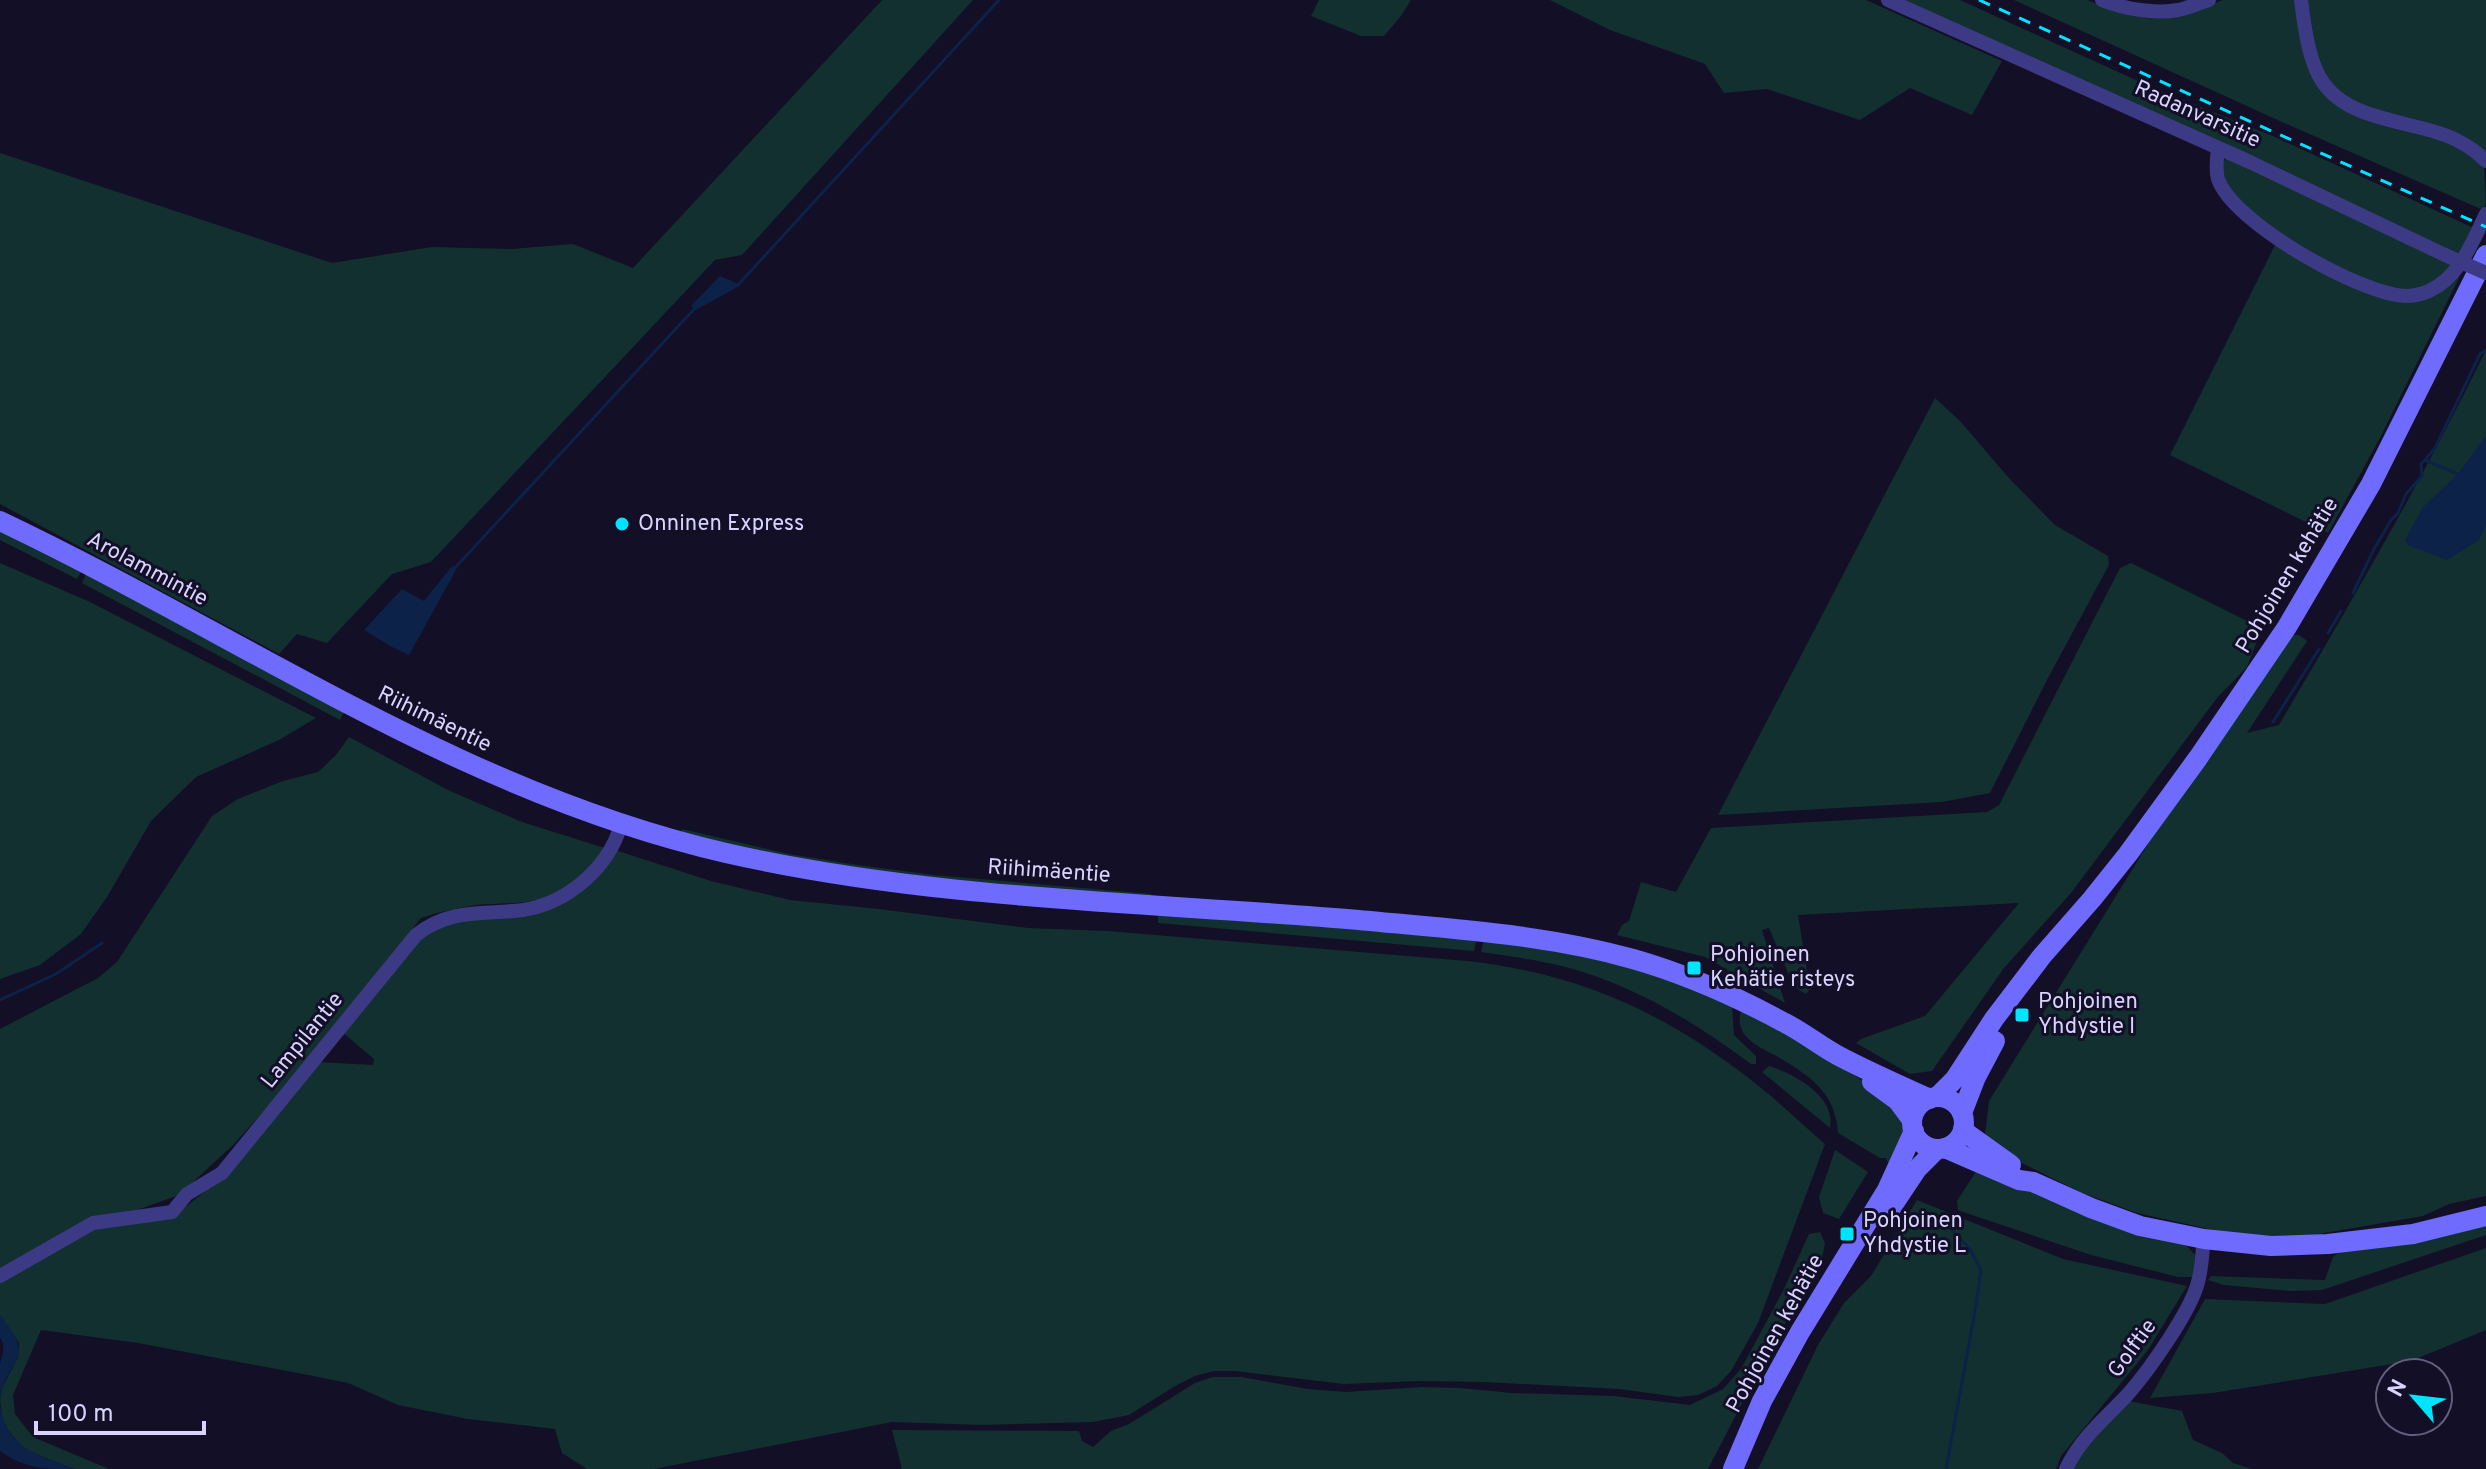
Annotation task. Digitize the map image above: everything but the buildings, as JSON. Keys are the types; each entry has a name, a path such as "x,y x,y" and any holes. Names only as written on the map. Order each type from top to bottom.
{"main road":[{"name":"Pohjoinen kehätie","path":"1934,1098 1955,1079 1994,1019 2042,956 2092,899 2198,758 2287,627 2371,484 2486,255"},
{"name":"Arolammintie","path":"0,521 270,664"},
{"name":"Riihimäentie","path":"270,664 497,778 621,825 726,853 857,877 946,889 1482,931 1598,951 1647,964 1717,990 1788,1024 1841,1057 1934,1098"},
{"name":"Pohjoinen kehätie","path":"1963,1121 1984,1061 2004,1026 2092,899"},
{"name":"Riihimäentie","path":"1841,1057 1898,1101 1913,1126"},
{"path":"2033,1182 1969,1135 1952,1101 1934,1098 1918,1107 1913,1126 1920,1142 2019,1180 2033,1182 2140,1226 2204,1239 2271,1246 2328,1244 2413,1234 2486,1216"},
{"path":"1941,1148 1957,1141 1963,1121"},
{"name":"Pohjoinen kehätie","path":"1733,1469 1762,1401 1800,1332 1887,1190 1913,1126"},
{"name":"Pohjoinen kehätie","path":"1749,1434 1834,1293 1917,1169 1929,1155 1941,1148"}],"street":[{"name":"Radanvarsitie","path":"1888,0 2486,273"},
{"path":"2102,0 2151,10 2178,10 2209,0"},
{"path":"2301,0 2306,34 2317,72 2339,99 2367,113 2448,136 2465,144 2486,161"},
{"path":"2218,149 2218,179 2232,201 2257,224 2332,270 2373,289 2414,295 2444,283 2462,261 2486,214"},
{"name":"Lampilantie","path":"0,1276 93,1223 172,1212 187,1194 222,1173 416,935 446,917 524,909 555,900 587,878 607,857 616,843 621,825"},
{"name":"Golftie","path":"2066,1469 2079,1445 2130,1391 2174,1331 2198,1283 2204,1239"}],"green space":[{"path":"882,0 973,0 742,255 715,260 431,562 392,574 327,643 297,634 279,654 0,504 0,153 332,263 432,247 511,249 573,244 633,268"},
{"path":"1319,0 1411,0 1384,36 1361,36 1311,16"},
{"path":"1550,0 1866,0 2002,61 1972,115 1910,88 1860,120 1767,89 1724,93 1705,64 1610,30"},
{"path":"1896,0 1960,0 2149,86 2275,137 2476,229 2461,256"},
{"path":"2014,0 2087,0 2108,8 2198,10 2223,0 2298,0 2323,87 2426,132 2484,165 2486,203 2483,210 2282,122"},
{"path":"2304,0 2486,0 2486,155 2352,103 2320,72"},
{"path":"2229,157 2455,266 2426,289 2398,291 2334,268 2245,210 2221,174 2221,162"},
{"path":"2276,243 2356,287 2436,294 2460,276 2380,438 2328,533 2170,455"},
{"path":"2486,350 2486,1196 2449,1204 2423,1216 2301,1237 2236,1235 2137,1213 2080,1192 2020,1162 1985,1135 1989,1101 2163,820 2293,635 2299,635 2307,641 2247,733 2279,725 2412,493"},
{"path":"1935,398 2055,525 2108,556 2109,565 1990,793 1942,802 1718,815"},
{"path":"0,528 81,572 77,579 0,540"},
{"path":"0,563 90,602 316,718 279,740 196,777 151,821 107,897 81,934 40,965 0,979"},
{"path":"2131,563 2253,624 2257,641 2247,667 2217,698 2071,893 2004,968 1932,1071 1910,1074 1856,1043 1925,1016 2019,903 1798,915 1810,989 1806,994 1794,987 1769,928 1762,930 1785,1003 1705,957 1617,935 1622,925 1629,921 1641,882 1676,892 1711,828 1987,812 1999,805 2120,568"},
{"path":"86,574 345,710 340,720 82,583"},
{"path":"349,737 450,791 522,822 608,849 577,879 547,897 527,902 469,906 421,918 283,1090 233,1145 179,1195 137,1210 91,1218 0,1270 0,1029 98,978 117,962 212,816 238,799 283,781 318,772"},
{"path":"682,829 789,854 858,865 934,875 1152,894 1149,897 1007,886 831,866 680,835"},
{"path":"615,850 711,881 790,900 1028,928 1108,931 1467,961 1544,975 1615,998 1681,1032 1756,1084 1825,1144 1758,1323 1731,1371 1717,1386 1698,1395 1678,1397 1619,1389 1485,1382 1344,1384 1214,1371 1175,1386 1129,1415 1093,1422 982,1425 892,1422 654,1469 587,1469 562,1453 555,1429 468,1419 398,1405 348,1383 138,1343 41,1330 13,1395 15,1414 33,1437 109,1469 75,1469 23,1448 2,1417 2,1388 18,1357 19,1343 0,1315 0,1279 94,1226 171,1215 187,1206 232,1169 317,1062 373,1065 374,1059 342,1032 407,951 436,924 557,904"},
{"path":"1158,914 1477,938 1474,951 1158,923"},
{"path":"1484,939 1648,970 1732,1006 1734,1035 1756,1056 1756,1064 1751,1064 1686,1020 1640,995 1566,967 1481,952"},
{"path":"1741,1011 1832,1060 1879,1094 1895,1110 1903,1129 1889,1165 1886,1158 1880,1158 1838,1133 1833,1109 1824,1093 1802,1072 1751,1041 1741,1028"},
{"path":"1769,1066 1801,1081 1820,1096 1827,1106 1830,1128 1762,1072"},
{"path":"1835,1150 1868,1172 1839,1219 1823,1213 1819,1197"},
{"path":"1979,1167 2187,1246 2195,1255 2193,1277 2178,1277 2091,1255 1958,1210 1957,1201"},
{"path":"1917,1200 2063,1259 2187,1286 2148,1350 2061,1456 2056,1469 1758,1469 1818,1345 1844,1303 1871,1276"},
{"path":"2486,1222 2486,1235 2322,1290 2257,1288 2208,1280 2211,1276 2325,1280 2333,1257 2338,1253"},
{"path":"1820,1232 1825,1243 1822,1258 1708,1469 902,1469 892,1430 1079,1431 1082,1441 1093,1447 1111,1431 1129,1424 1195,1383 1213,1377 1241,1377 1308,1389 1346,1392 1460,1388 1614,1396 1690,1405 1723,1389 1741,1369 1783,1291 1809,1234"},
{"path":"2486,1248 2486,1330 2421,1357 2374,1357 2374,1367 2213,1393 2150,1398 2205,1299 2325,1304"},
{"path":"2128,1401 2182,1411 2193,1440 2222,1453 2233,1463 2252,1469 2071,1469 2077,1458"}],"water":[{"path":"720,276 741,285 696,310 691,306"},
{"path":"2486,435 2486,526 2479,540 2447,560 2408,545 2405,540 2423,507 2458,474"},
{"path":"452,566 456,570 409,655 364,630 402,589 424,601"},
{"path":"0,1315 11,1330 19,1351 0,1400 3,1347"},
{"path":"0,1406 4,1421 17,1442 37,1455 75,1469 35,1467 0,1451"}],"waterway":[{"path":"737,286 999,0"},
{"path":"453,570 695,308"},
{"path":"2458,474 2425,460 2435,448 2480,354 2486,350"},
{"path":"2353,593 2406,494 2422,476 2421,464 2425,460"},
{"path":"2328,633 2341,611"},
{"path":"2273,722 2319,649"},
{"path":"0,1000 56,974 102,943"},
{"path":"1946,1469 1981,1270 1970,1249 1952,1230 1957,1218"}],"railway":[{"path":"1979,0 2486,227"}],"place":[{"name":"Onninen Express","path":"622,524"},
{"name":"Pohjoinen Kehätie risteys","path":"1694,968"},
{"name":"Pohjoinen Yhdystie I","path":"2022,1015"},
{"name":"Pohjoinen Yhdystie L","path":"1847,1234"}]}
